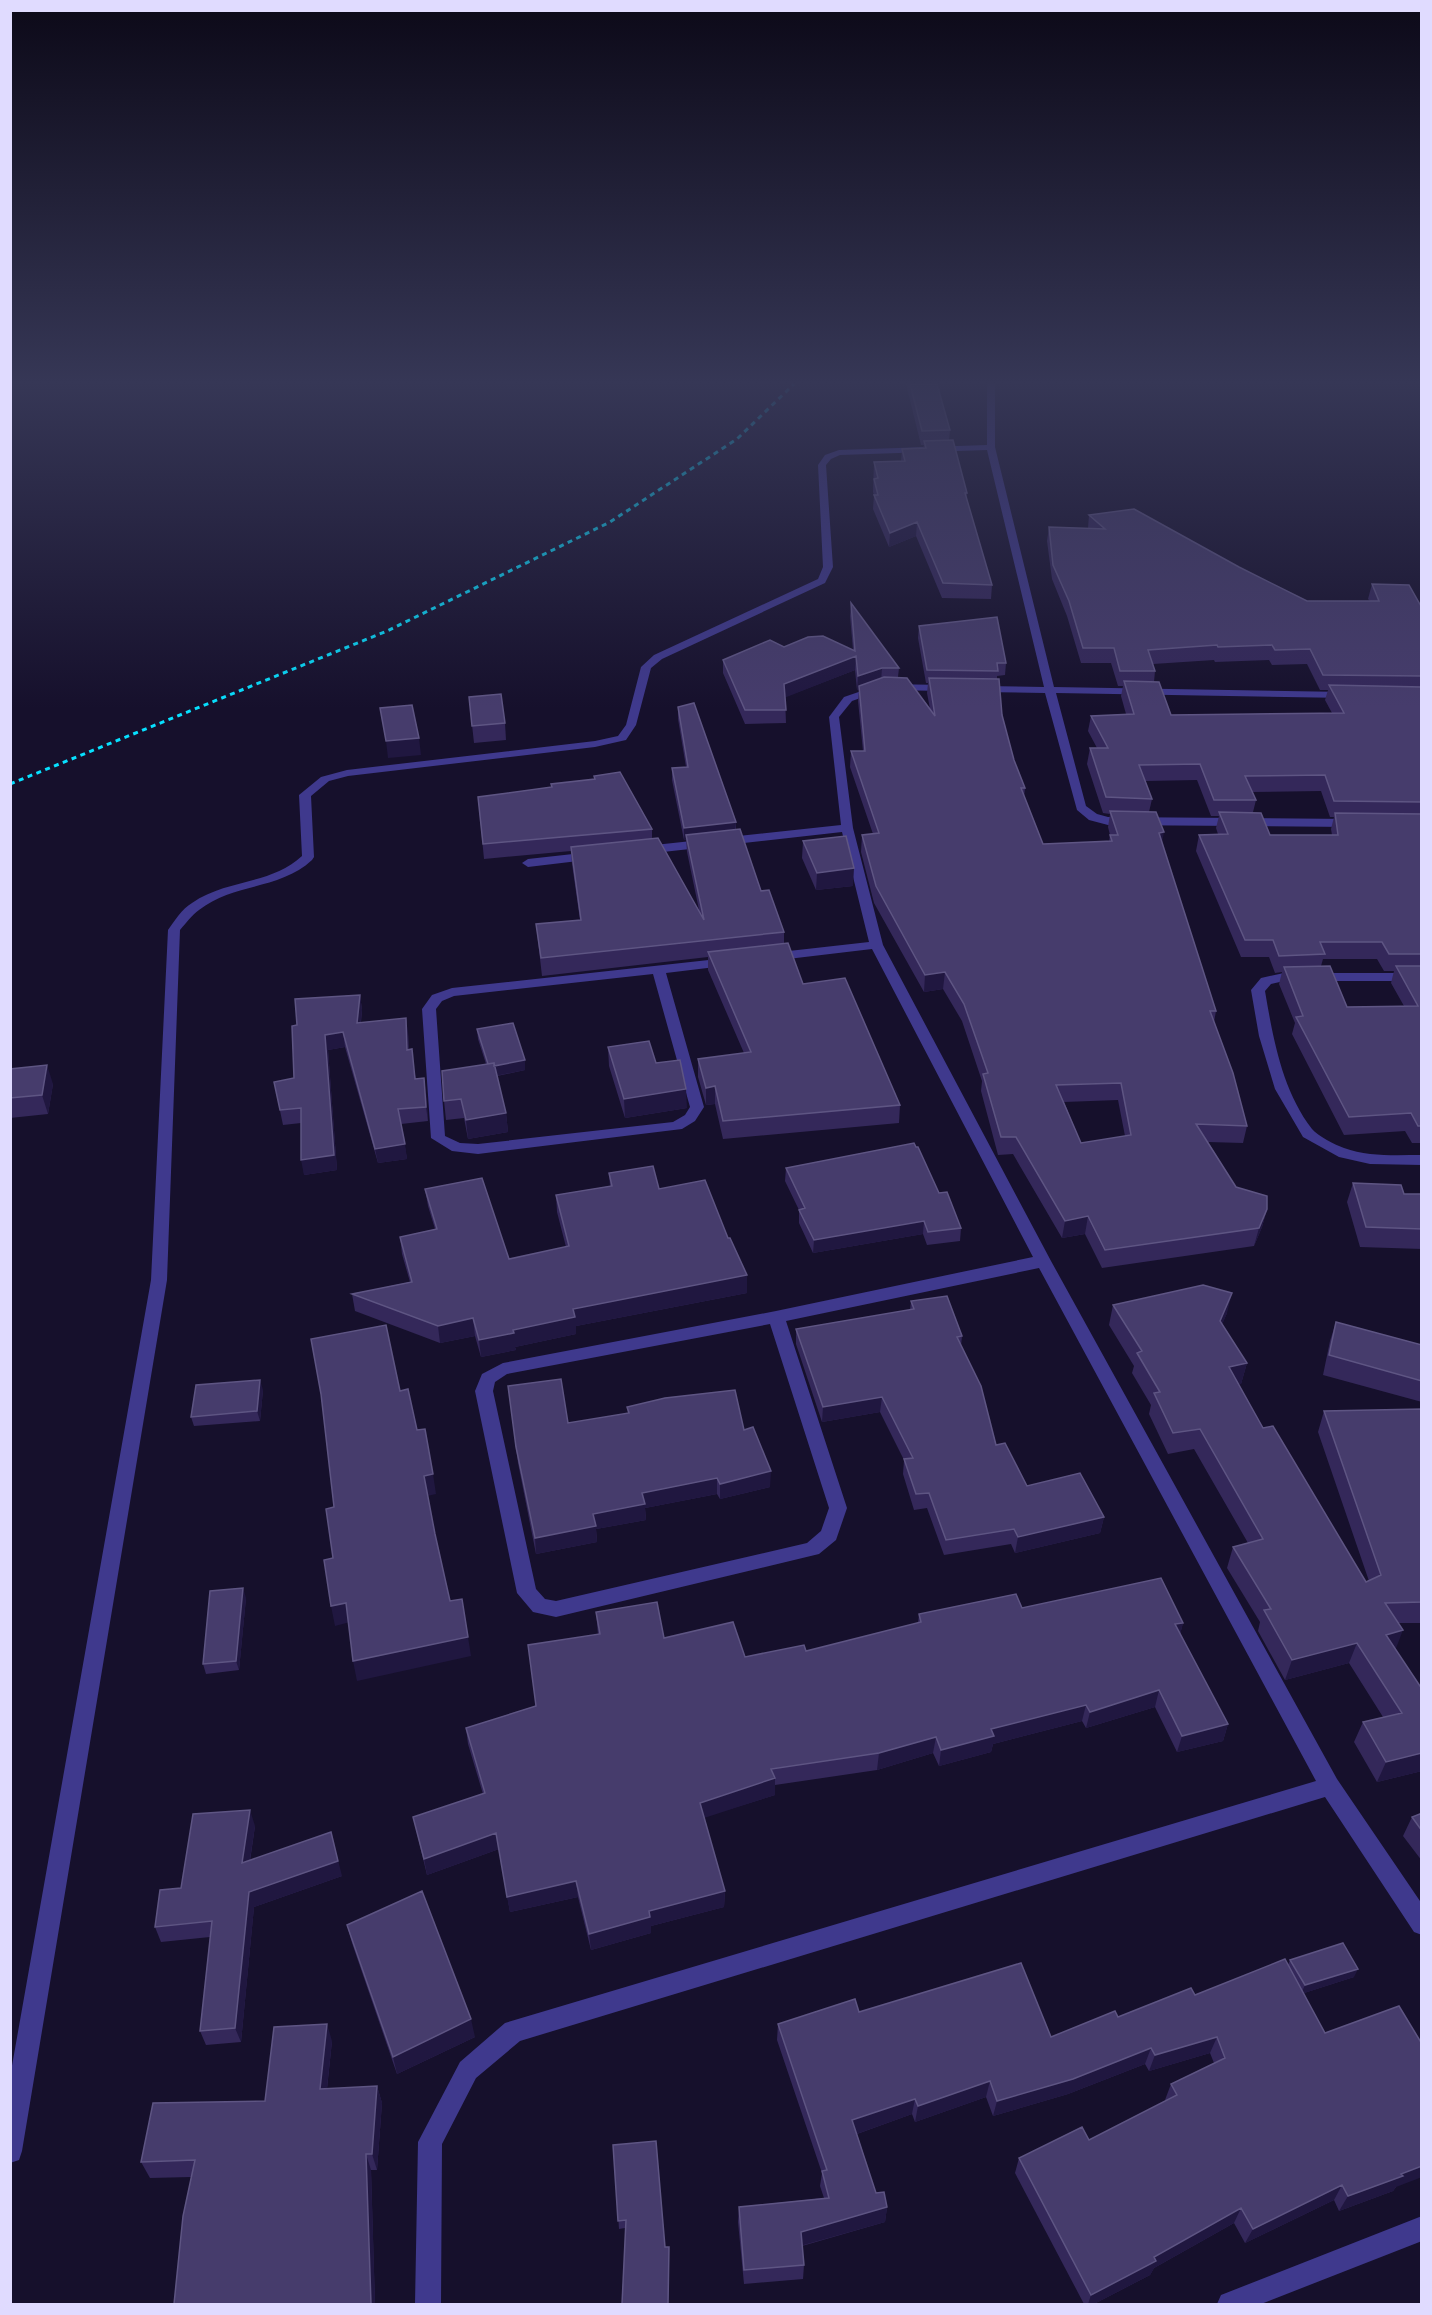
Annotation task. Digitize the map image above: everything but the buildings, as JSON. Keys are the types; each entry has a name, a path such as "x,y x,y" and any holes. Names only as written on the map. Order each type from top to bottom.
{"street":[{"path":"10,2151 13,2115 159,1280 174,930 196,905 220,893 284,874 299,867 308,856 306,795 325,779 347,773 595,744 622,738 631,725 646,667 658,657 822,581 828,567 824,492"},
{"path":"1002,492 1081,808 1093,817 1108,821 1364,823"},
{"path":"1362,696 882,687 848,699 834,717 847,828 876,945 1043,1261 1330,1786 1422,1924"},
{"path":"634,852 847,828"},
{"path":"528,863 599,855"},
{"path":"762,958 876,945"},
{"path":"659,970 697,1107 690,1118 677,1126 478,1149 457,1148 438,1138 429,1009 437,998 452,992 739,961"},
{"path":"1422,977 1284,976 1266,981 1258,990 1266,1036 1282,1089 1308,1134 1339,1152 1370,1159 1422,1160"},
{"path":"776,1317 838,1508 830,1534 812,1549 556,1609 540,1606 527,1593 483,1391 488,1378 503,1369 776,1317 1043,1261"},
{"path":"428,2304 430,2142 468,2070 513,2031 1330,1786"},
{"path":"1230,2304 1422,2228"}],"railway":[{"path":"10,784 387,631 610,522 656,492"}]}
